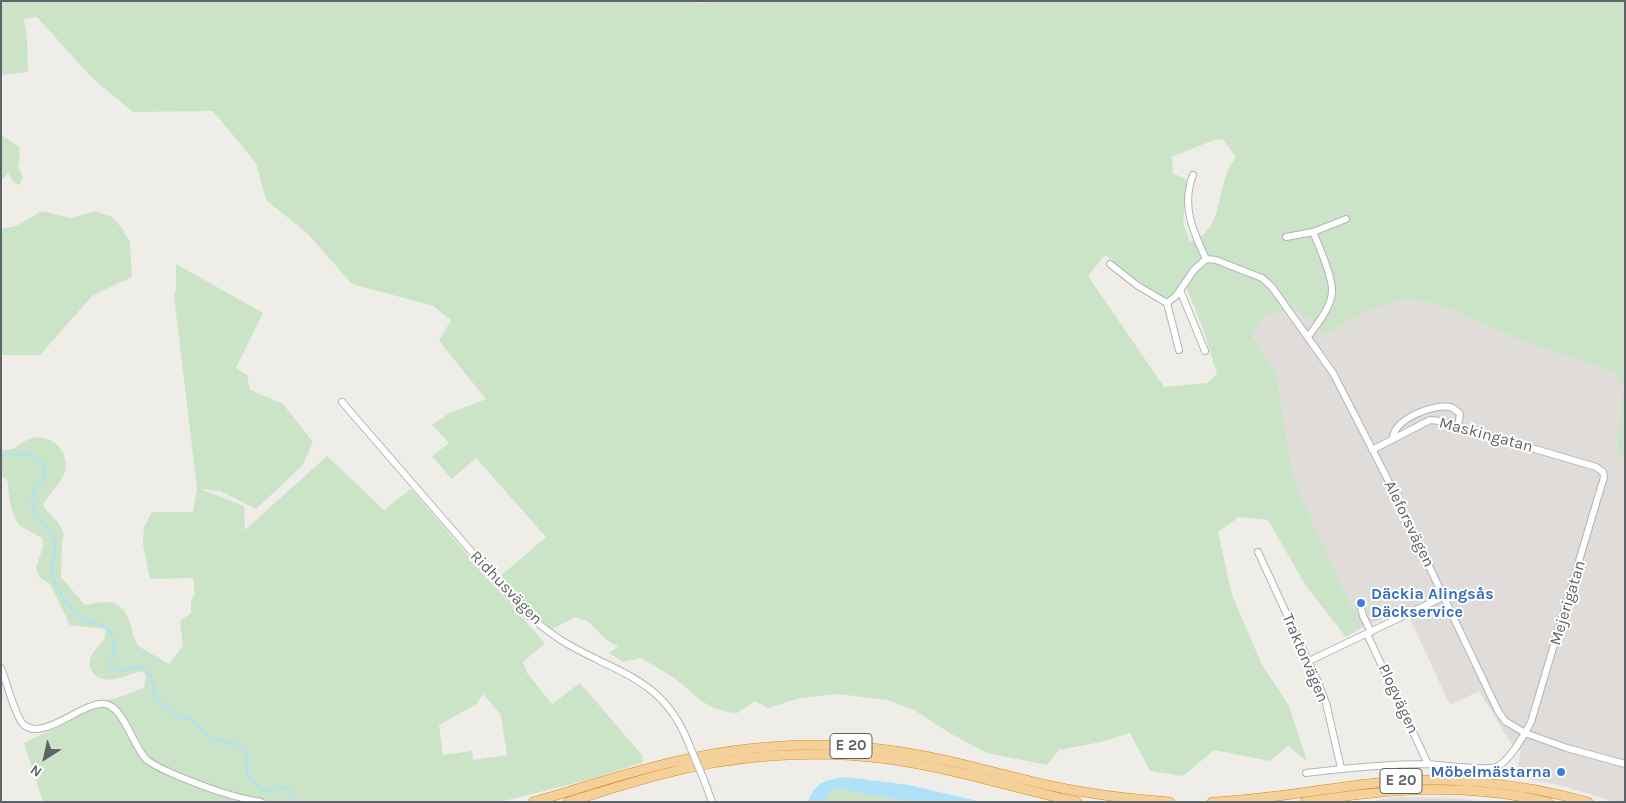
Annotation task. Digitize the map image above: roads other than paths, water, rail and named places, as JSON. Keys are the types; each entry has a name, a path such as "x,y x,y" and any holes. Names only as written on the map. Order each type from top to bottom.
{"highway":[{"name":"E 20","path":"533,802 648,768 723,752 773,746 822,745 865,747 920,754 1089,794 1134,800 1170,802"},
{"name":"E 20","path":"568,802 660,774 717,763 763,757 829,755 887,759 924,765 1077,802"},
{"name":"E 20","path":"1212,802 1368,784 1445,781 1523,788 1568,796 1588,802"},
{"name":"E 20","path":"1305,802 1369,792 1410,789 1496,793 1548,802"}],"street":[{"path":"1167,303 1176,296 1194,270 1206,259 1188,216 1188,194 1193,175"},
{"path":"1286,238 1313,232 1346,218"},
{"path":"1308,337 1328,305 1332,291 1326,264 1313,232"},
{"name":"Aleforsvägen","path":"1206,259 1216,260 1262,278 1272,287 1333,373 1498,711 1506,721 1525,733 1567,748 1625,764"},
{"path":"1110,264 1138,286 1167,303 1179,350"},
{"path":"1180,290 1205,351"},
{"name":"Ridhusvägen","path":"342,402 522,610 543,628 565,642 626,672 653,691 664,702 676,717 712,802"},
{"path":"1393,439 1396,429 1403,421 1417,414 1436,409 1451,407 1455,409 1460,414 1458,426"},
{"name":"Maskingatan","path":"1372,450 1430,420 1458,426 1596,467 1603,472"},
{"name":"Mejerigatan","path":"1428,764 1496,767 1502,764 1525,733 1531,722 1581,560 1603,484 1603,472"},
{"name":"Traktorvägen","path":"1258,552 1309,661 1326,703 1341,768"},
{"path":"1309,661 1443,597"},
{"name":"Plogvägen","path":"1360,604 1369,633 1428,764"},
{"path":"1,668 17,713 23,724 31,728 51,726 93,705 105,704 114,708 120,714 140,751 147,760 158,767 228,795 261,802"},
{"path":"1306,773 1341,768 1428,764"}],"water":[{"path":"846,777 909,785 982,802 911,802 838,789 830,792 823,802 808,802 814,790 822,783"}],"waterway":[{"path":"1,455 21,454 33,456 43,464 46,470 42,481 33,492 32,504 37,516 49,531 55,543 52,574 61,593 80,617 109,630 113,638 111,667 123,670 143,666 153,682 154,693 157,699 178,717 190,718 213,741 220,740 242,746 248,757 247,774 263,791 287,788 296,802"}],"place":[{"name":"Däckia Alingsås Däckservice","path":"1361,603"},
{"name":"Möbelmästarna","path":"1561,772"}]}
